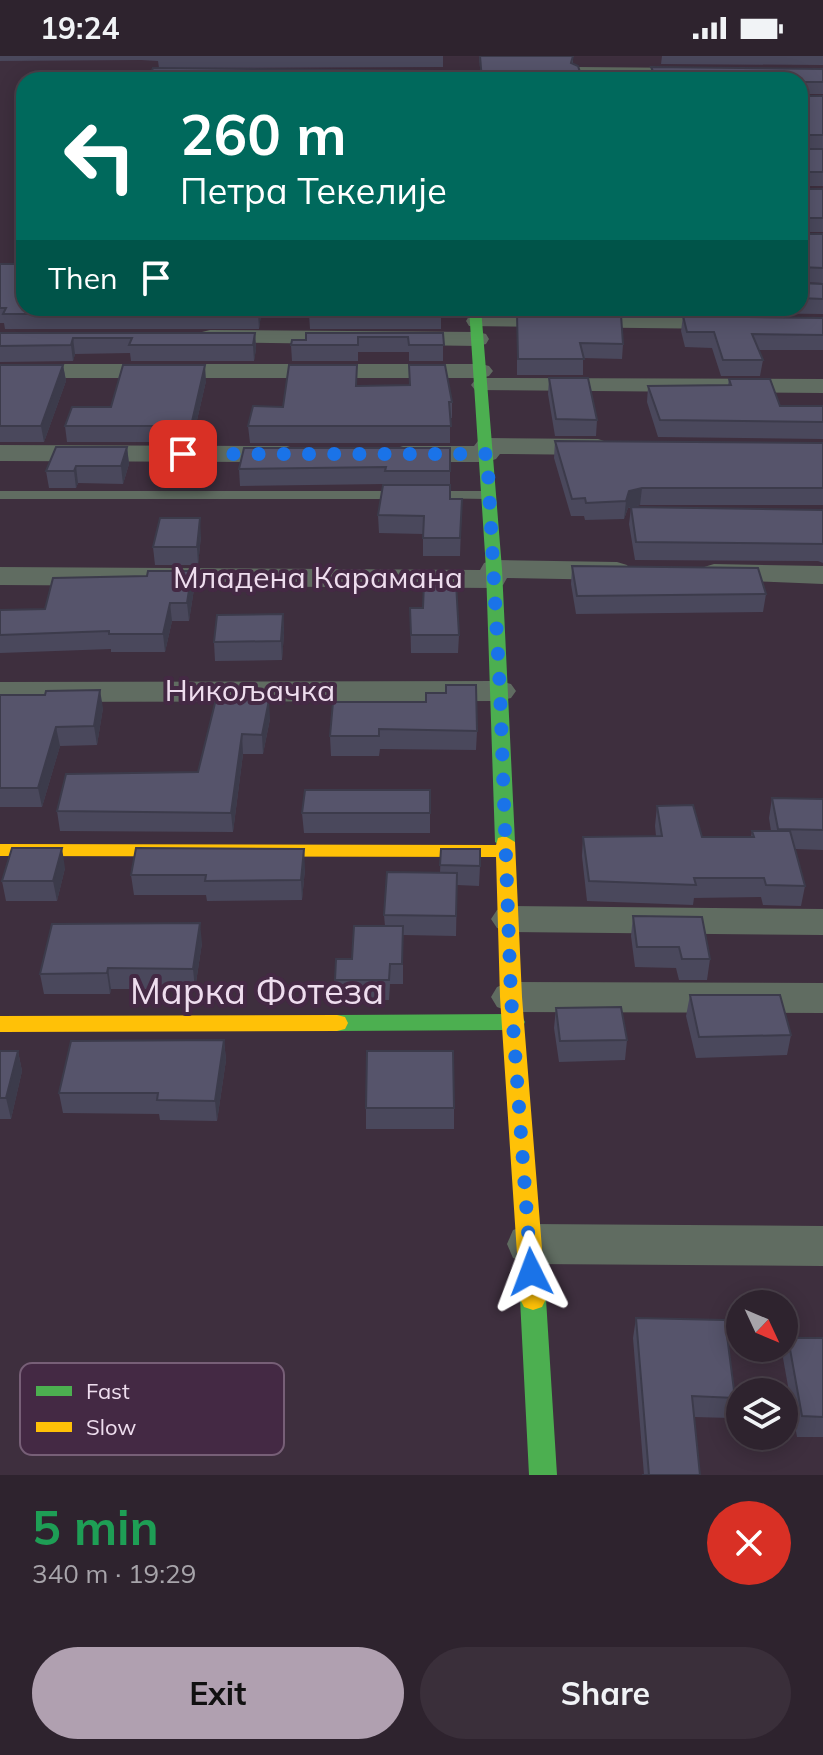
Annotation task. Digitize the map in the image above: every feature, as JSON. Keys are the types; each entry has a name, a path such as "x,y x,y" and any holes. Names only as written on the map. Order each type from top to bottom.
{"street":[{"path":"181,337 477,322 756,322"},
{"path":"477,322 500,691 513,1010 543,1475"},
{"path":"0,371 823,386"},
{"path":"377,454 629,448"},
{"path":"0,453 314,454"},
{"name":"Младена Карамана","path":"0,576 651,572"},
{"path":"682,572 823,575"},
{"name":"Никољачка","path":"0,692 500,691"},
{"path":"0,850 506,851"},
{"path":"510,919 823,922"},
{"path":"513,1010 823,998"},
{"name":"Марка Фотеза","path":"0,1024 513,1010"},
{"path":"530,1244 823,1246"}],"lane":[{"path":"0,495 487,495"}],"building":[{"path":"480,56 573,56 571,63 578,66 580,72 481,72"},
{"path":"651,67 823,69 823,82 808,82 808,72 653,72"},
{"path":"153,68 443,71 443,72 151,72"},
{"path":"808,96 823,96 823,135 808,135"},
{"path":"808,149 823,149 823,172 808,172"},
{"path":"808,189 823,189 823,218 808,218"},
{"path":"808,234 823,234 823,268 808,267"},
{"path":"0,264 16,264 16,314 3,314 6,308 0,308"},
{"path":"808,283 823,284 823,299 808,298"},
{"path":"517,316 621,316 623,344 580,343 584,359 518,359"},
{"path":"683,316 823,318 823,335 752,334 763,360 723,360 714,332 687,332"},
{"path":"0,333 255,333 253,345 129,345 132,338 73,338 71,345 0,346"},
{"path":"306,333 443,333 444,345 409,345 408,337 358,337 358,345 291,345 292,340 306,340"},
{"path":"0,365 63,365 41,426 0,426"},
{"path":"123,365 205,365 191,426 65,426 72,407 111,407"},
{"path":"289,365 357,365 356,386 410,385 409,365 445,365 452,402 449,402 451,426 248,426 253,406 283,407"},
{"path":"549,378 588,378 597,420 556,419"},
{"path":"729,379 770,379 780,406 823,406 823,422 660,420 648,386 731,385"},
{"path":"555,441 823,443 823,488 642,488 629,491 626,501 586,503 585,498 572,499"},
{"path":"56,447 127,447 121,466 76,466 74,471 46,471"},
{"path":"244,448 450,448 450,471 385,471 386,467 239,469"},
{"path":"383,485 450,485 450,499 462,499 460,538 423,538 424,516 378,515"},
{"path":"631,507 823,510 823,544 636,542"},
{"path":"160,518 200,518 197,547 153,547"},
{"path":"572,566 758,568 766,594 577,596"},
{"path":"148,571 192,571 187,603 170,603 163,634 109,634 109,631 0,635 0,610 45,609 53,578 147,576"},
{"path":"424,583 456,583 459,635 411,635 410,608 423,608"},
{"path":"283,614 281,641 214,642 217,615"},
{"path":"446,685 476,685 477,731 379,729 379,736 330,736 333,702 426,702 426,693 446,693"},
{"path":"100,690 94,726 56,727 38,788 0,788 0,695"},
{"path":"216,699 269,700 262,735 242,734 231,813 57,811 66,774 198,772"},
{"path":"305,790 430,790 430,813 302,813"},
{"path":"772,798 823,799 823,830 778,829"},
{"path":"693,805 702,837 754,837 752,831 790,831 805,886 766,885 764,878 694,878 696,885 589,881 583,837 662,836 657,806"},
{"path":"12,848 62,848 53,881 2,881"},
{"path":"136,848 304,849 301,880 205,881 206,875 131,875"},
{"path":"441,849 480,849 480,866 440,865"},
{"path":"387,872 457,873 456,916 384,915"},
{"path":"633,916 702,917 710,959 682,959 679,947 637,947"},
{"path":"200,923 193,969 108,968 107,973 40,974 52,924"},
{"path":"354,926 403,926 402,964 390,964 389,980 335,980 336,959 352,959"},
{"path":"690,995 780,995 791,1035 699,1037"},
{"path":"621,1007 627,1040 560,1041 556,1008"},
{"path":"224,1040 215,1101 157,1100 158,1093 59,1093 71,1041"},
{"path":"0,1051 18,1051 6,1098 0,1098"},
{"path":"367,1051 453,1051 454,1108 366,1108"},
{"path":"636,1318 725,1320 726,1362 730,1362 732,1378 726,1378 726,1398 692,1396 700,1475 649,1475"},
{"path":"798,1338 823,1338 823,1417 802,1416 798,1378 795,1378 792,1362 798,1362"}],"traffic: fast":[{"path":"476,316 494,569 505,842"},
{"path":"337,1023 514,1022"},
{"path":"533,1299 543,1475"}],"traffic: slow":[{"path":"505,842 511,997 533,1299"},
{"path":"0,850 499,851"},
{"path":"0,1024 337,1023"}],"route":[{"path":"183,454 487,454 500,691 511,997 531,1272"}]}
